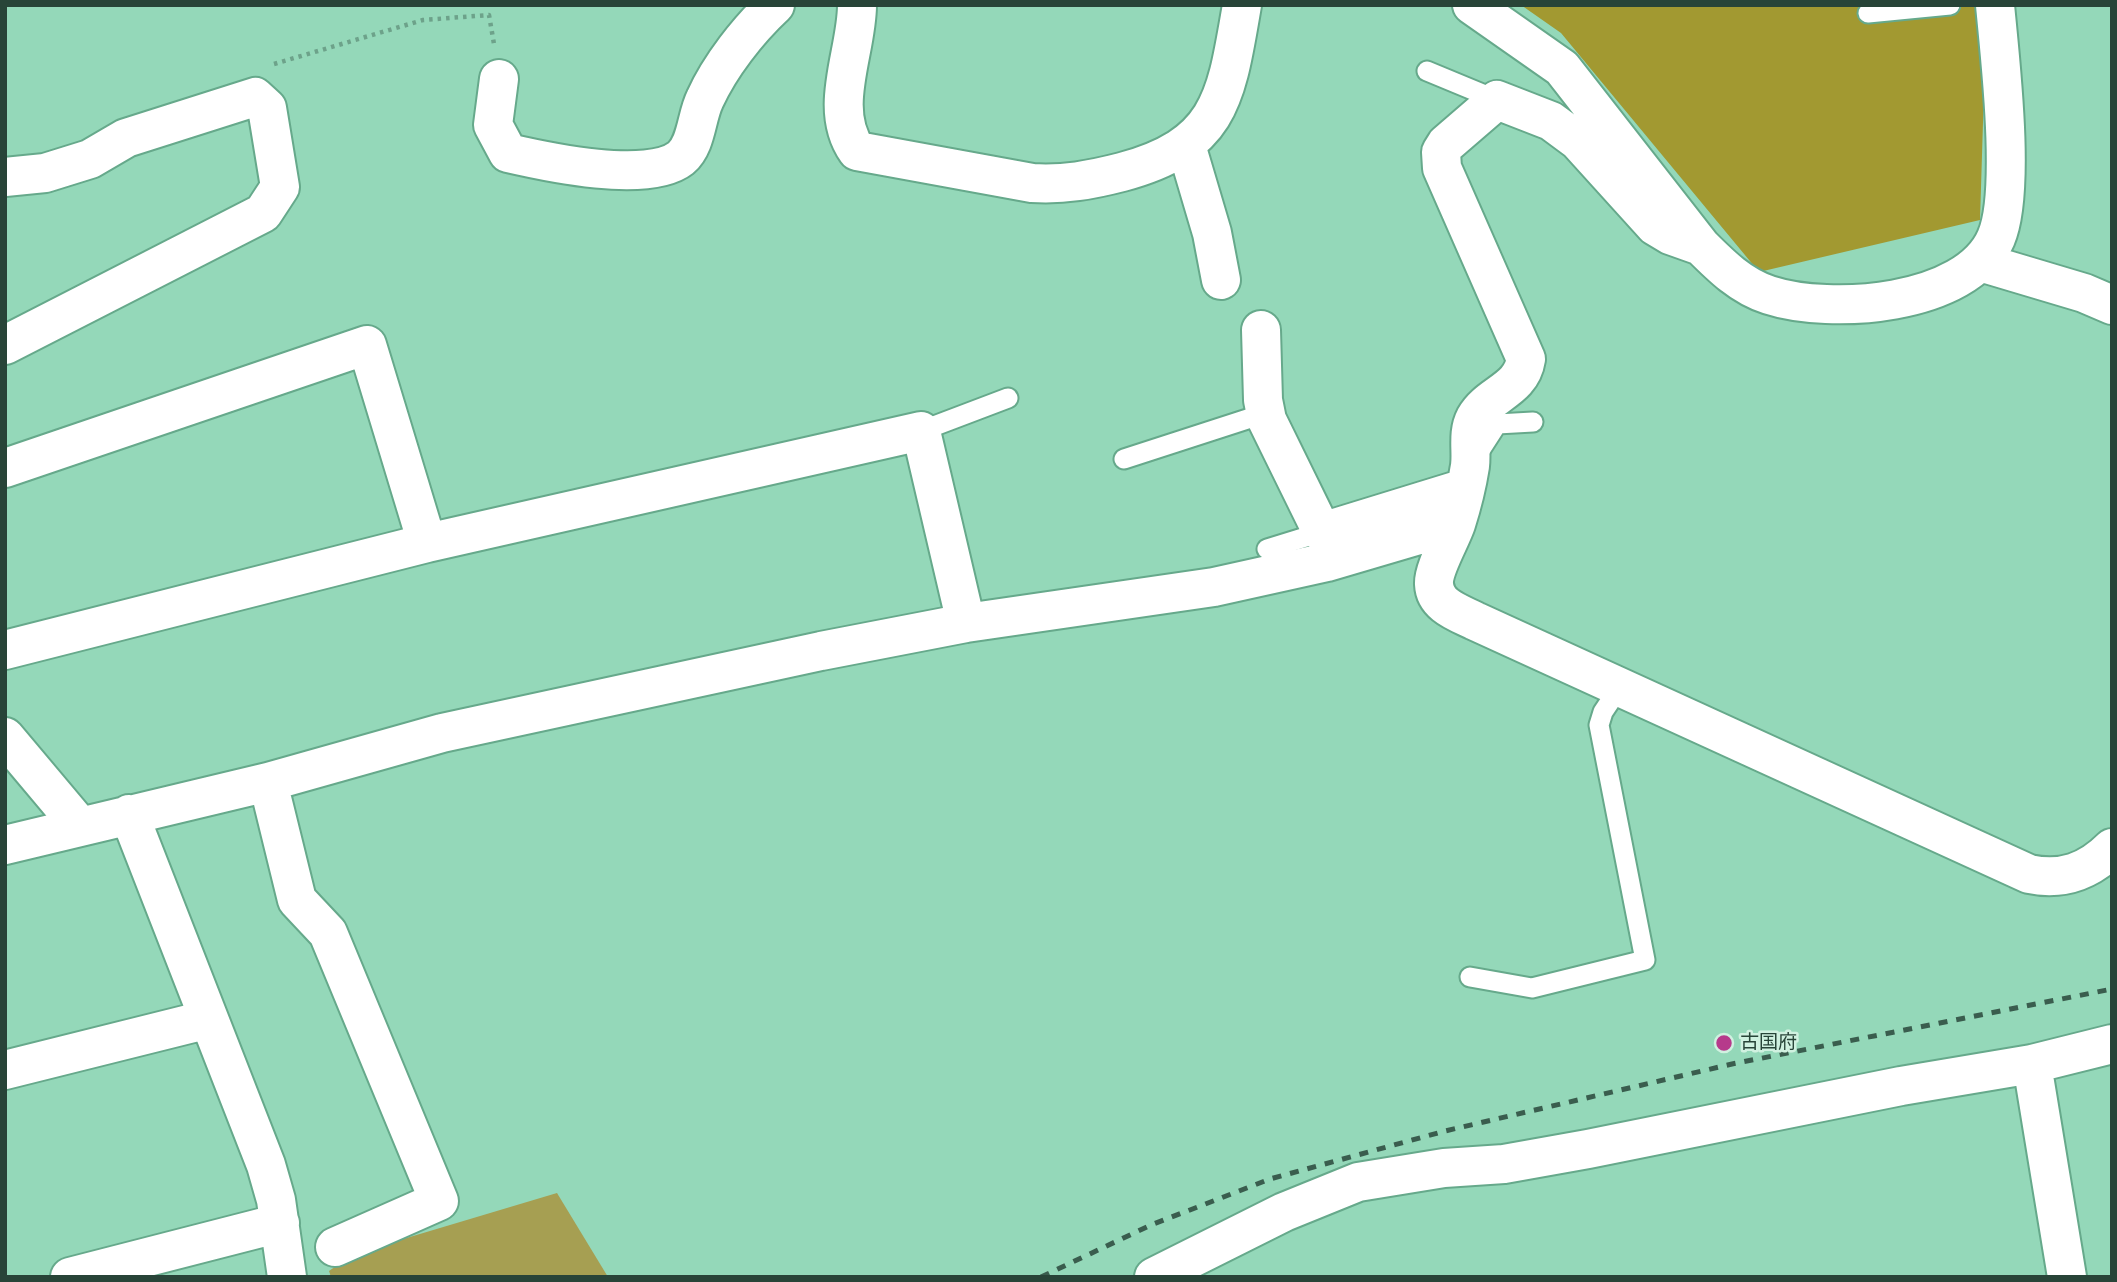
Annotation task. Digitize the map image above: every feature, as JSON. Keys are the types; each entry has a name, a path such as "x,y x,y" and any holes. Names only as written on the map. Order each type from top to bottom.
{"street":[{"path":"499,79 494,125 508,153 578,168 670,165 683,156 692,141 703,102 716,76 775,5"},
{"path":"857,5 846,77 844,122 849,140 857,150 865,154 1056,185 1086,181 1156,163 1186,145 1208,124 1221,100 1230,74 1242,5"},
{"path":"1472,5 1562,68 1701,246 1730,274 1770,295 1847,306 1897,300 1956,277 1980,262 1996,237 2003,198 2001,69 1995,5"},
{"path":"5,177 45,173 90,159 126,138 255,97 267,108 280,187 262,213 5,345"},
{"path":"1701,246 1655,226 1578,141 1551,121 1497,100 1454,136 1441,152 1440,160 1483,266 1526,359 1524,370 1513,387 1490,402 1474,419 1468,476 1456,524 1433,582 1438,597 1447,607 1619,688 2029,874 2048,878 2071,874 2089,867 2112,848"},
{"path":"1186,145 1212,233 1221,280"},
{"path":"1980,262 2084,293 2112,305"},
{"path":"1261,330 1266,413 1322,532 1468,476"},
{"path":"5,468 367,345 427,543"},
{"path":"5,650 427,543 921,431 966,623"},
{"path":"5,845 79,825 268,782 442,733 821,651 966,623 1214,587 1327,562 1456,524"},
{"path":"5,737 79,825"},
{"path":"268,782 298,900 328,933 439,1200 335,1247"},
{"path":"129,814 266,1165 280,1223 287,1277"},
{"path":"5,1070 209,1019"},
{"path":"1154,1277 1284,1212 1358,1182 1444,1168 1504,1164 1901,1086 2032,1065 2112,1044"},
{"path":"2032,1065 2067,1277"},
{"path":"70,1277 280,1223"}],"lane":[{"path":"1868,13 1950,5"},
{"path":"1427,71 1497,100"},
{"path":"921,431 1008,398"},
{"path":"1124,459 1266,413"},
{"path":"1468,476 1496,424 1533,422"},
{"path":"1267,549 1322,532"},
{"path":"1470,977 1532,988 1646,960 1599,725 1603,712 1619,688"}],"shaded area":[{"path":"1521,5 1979,5 1985,57 1980,220 1759,272 1561,33"},
{"path":"557,1193 608,1277 331,1277 329,1271 353,1254"}],"railway":[{"path":"1041,1277 1151,1225 1270,1179 1445,1131 1732,1064 2112,989"}],"place":[{"name":"古国府","path":"1724,1043"}]}
